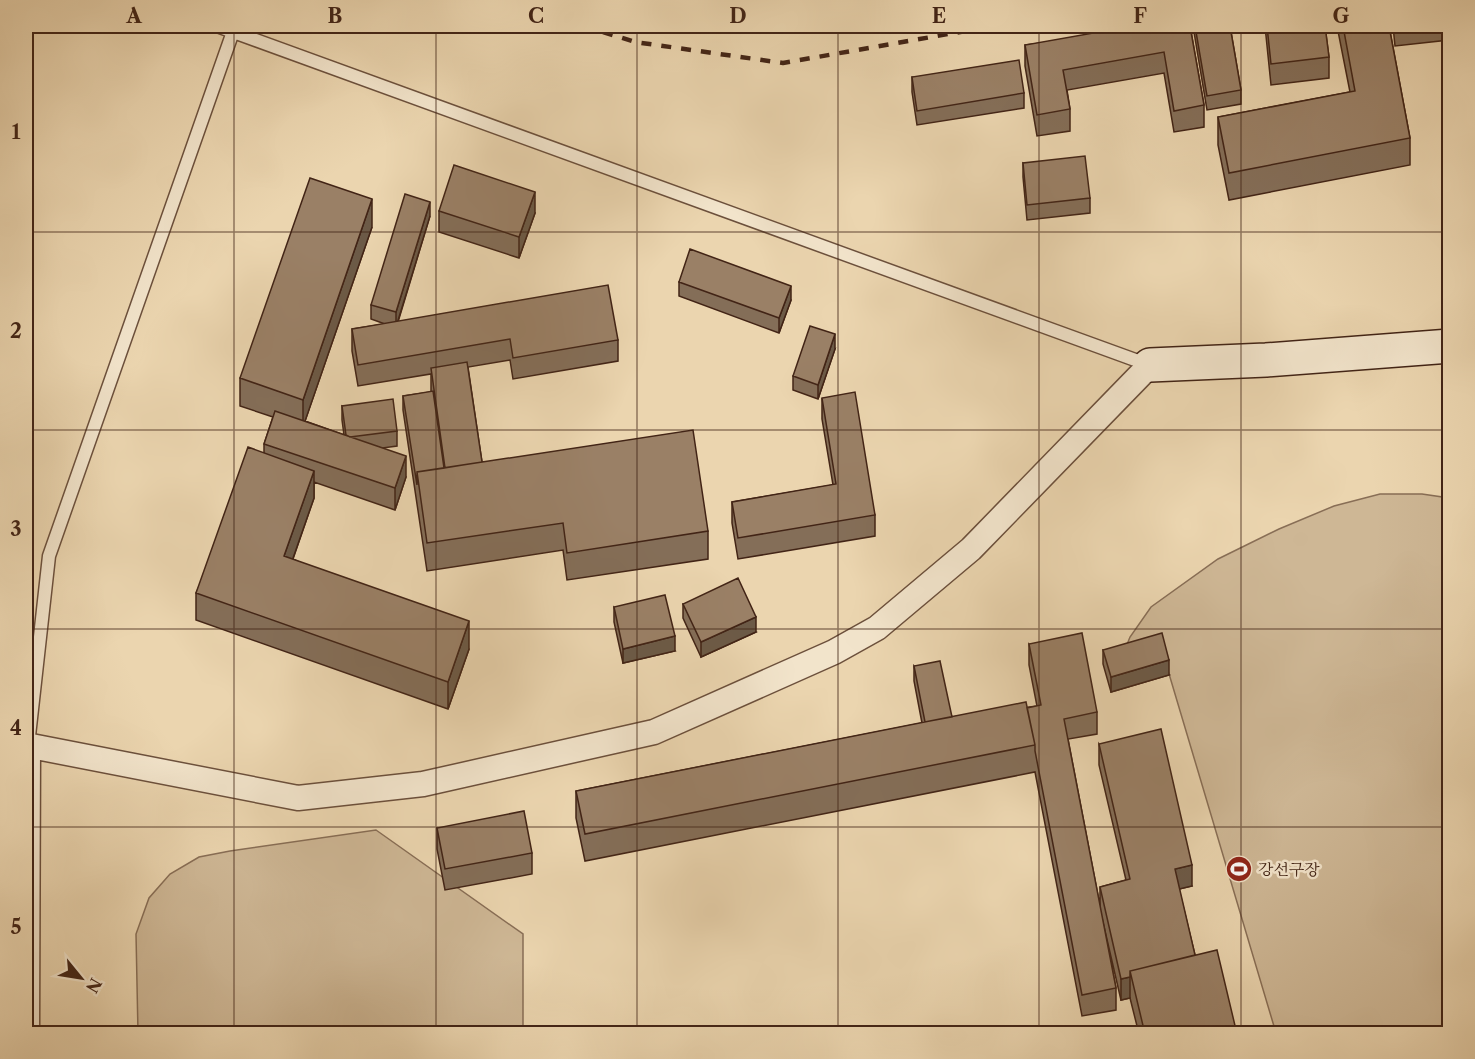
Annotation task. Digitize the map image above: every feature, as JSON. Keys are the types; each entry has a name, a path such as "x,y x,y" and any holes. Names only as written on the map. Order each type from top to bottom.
{"street":[{"path":"27,1034 27,745 298,798 423,784 654,732 834,652 877,628 971,549 1150,365 1266,360 1449,346"}],"lane":[{"path":"217,26 234,28 1150,365"},
{"path":"27,745 49,556 234,28"}],"shaded area":[{"path":"1380,494 1422,494 1449,498 1449,1033 1276,1033 1161,647 1121,659 1130,637 1151,607 1218,559 1279,529 1334,506"},
{"path":"376,830 523,934 523,1033 138,1033 136,934 149,898 170,874 199,857"}],"building":[{"path":"1133,26 1190,26 1204,105 1174,111 1164,52 1063,70 1070,109 1037,115 1025,45"},
{"path":"1195,26 1230,26 1241,90 1207,96"},
{"path":"1267,26 1325,26 1329,57 1271,64"},
{"path":"1343,26 1389,26 1410,138 1229,173 1218,117 1355,91"},
{"path":"1395,26 1448,26 1395,32"},
{"path":"1019,60 1024,93 917,111 912,77"},
{"path":"1085,156 1090,198 1027,205 1023,163"},
{"path":"454,165 535,192 519,237 439,211"},
{"path":"310,178 372,199 303,400 240,378"},
{"path":"405,194 430,202 396,312 371,305"},
{"path":"690,249 791,286 779,318 679,282"},
{"path":"608,285 618,340 513,358 510,339 358,365 352,329"},
{"path":"810,326 835,334 818,385 793,376"},
{"path":"467,362 482,462 445,468 431,368"},
{"path":"433,391 444,468 417,472 417,485 403,396"},
{"path":"855,392 875,515 738,538 732,502 836,484 822,398"},
{"path":"393,399 397,431 350,437 346,435 342,406"},
{"path":"275,411 406,456 395,488 264,444"},
{"path":"693,430 708,531 567,553 563,523 427,543 417,472"},
{"path":"248,447 314,471 284,556 469,621 448,682 196,593"},
{"path":"738,578 756,617 701,642 683,604"},
{"path":"665,595 675,636 623,649 614,607"},
{"path":"1082,633 1097,712 1064,719 1116,988 1082,995 1027,708 1041,705 1029,644"},
{"path":"1162,633 1169,660 1111,677 1103,650"},
{"path":"940,661 952,717 925,722 914,666"},
{"path":"1026,702 1035,745 585,834 576,791"},
{"path":"1161,729 1192,865 1175,869 1195,955 1130,971 1130,977 1121,979 1100,887 1130,879 1099,744"},
{"path":"524,811 532,853 445,869 437,828"},
{"path":"1217,950 1237,1034 1145,1034 1130,971"}],"railway":[{"path":"584,26 635,42 783,63 994,26"}],"place":[{"name":"강선구장","path":"1239,869"}]}
